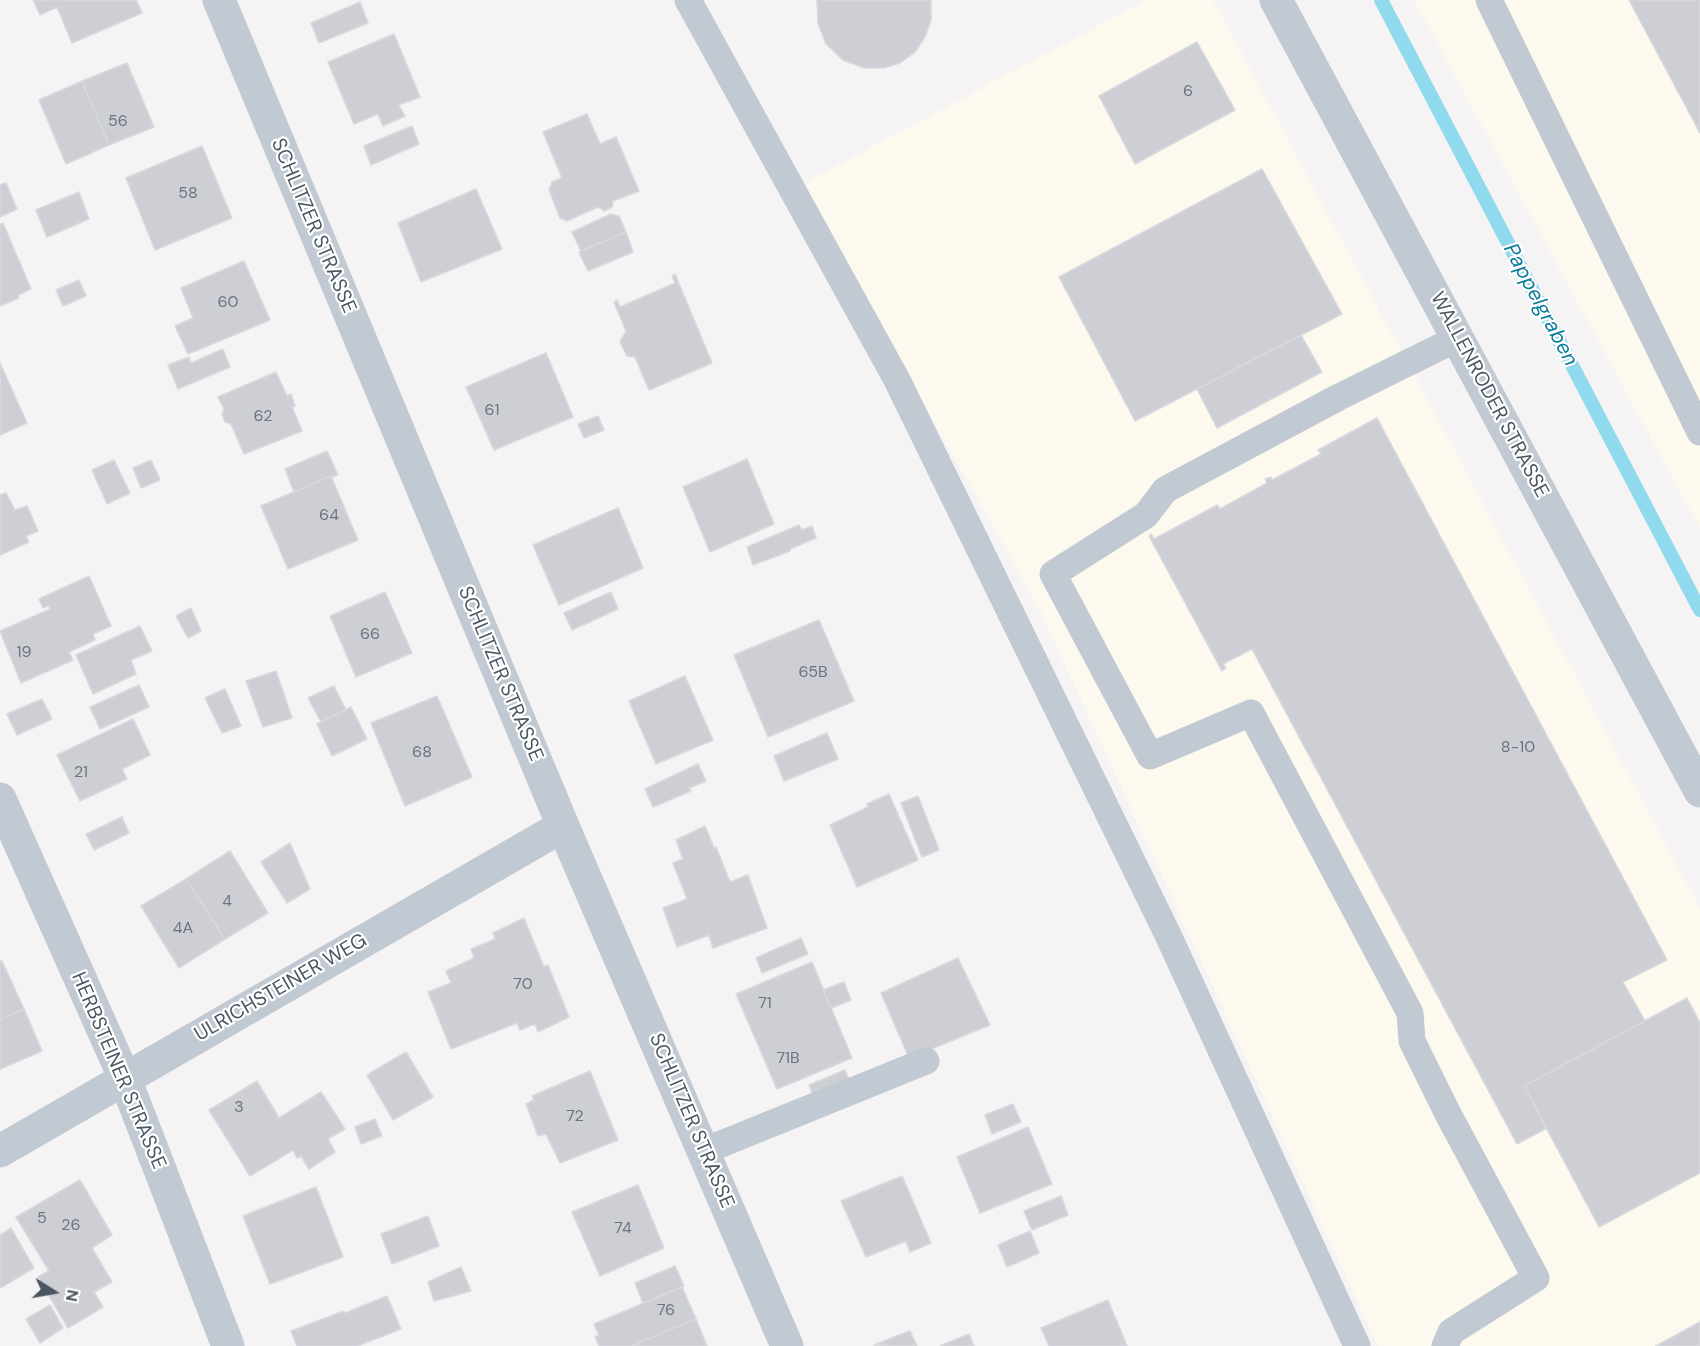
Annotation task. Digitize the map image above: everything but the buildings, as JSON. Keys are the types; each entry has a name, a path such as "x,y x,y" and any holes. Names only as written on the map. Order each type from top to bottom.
{"street":[{"name":"SCHLITZER STRASSE","path":"219,0 563,826 787,1346"},
{"name":"WALLENRODER STRASSE","path":"1276,0 1700,791"},
{"name":"HERBSTEINER STRASSE","path":"0,799 125,1079 228,1346"},
{"name":"ULRICHSTEINER WEG","path":"0,1151 563,826"}],"lane":[{"path":"688,0 897,380 1168,935 1357,1346"},
{"path":"1490,0 1700,432"},
{"path":"1445,1346 1451,1332 1536,1278 1448,1114 1412,1041 1410,1013 1251,713 1150,756 1053,574 1146,516 1165,490 1339,397 1458,338"},
{"path":"704,1151 926,1061"}],"shaded area":[{"path":"1146,0 1213,0 1700,908 1700,1346 1378,1346 1039,608 801,185"},
{"path":"1414,0 1700,0 1700,529 1524,203"}],"waterway":[{"name":"Pappelgraben","path":"1381,0 1700,610"}]}
